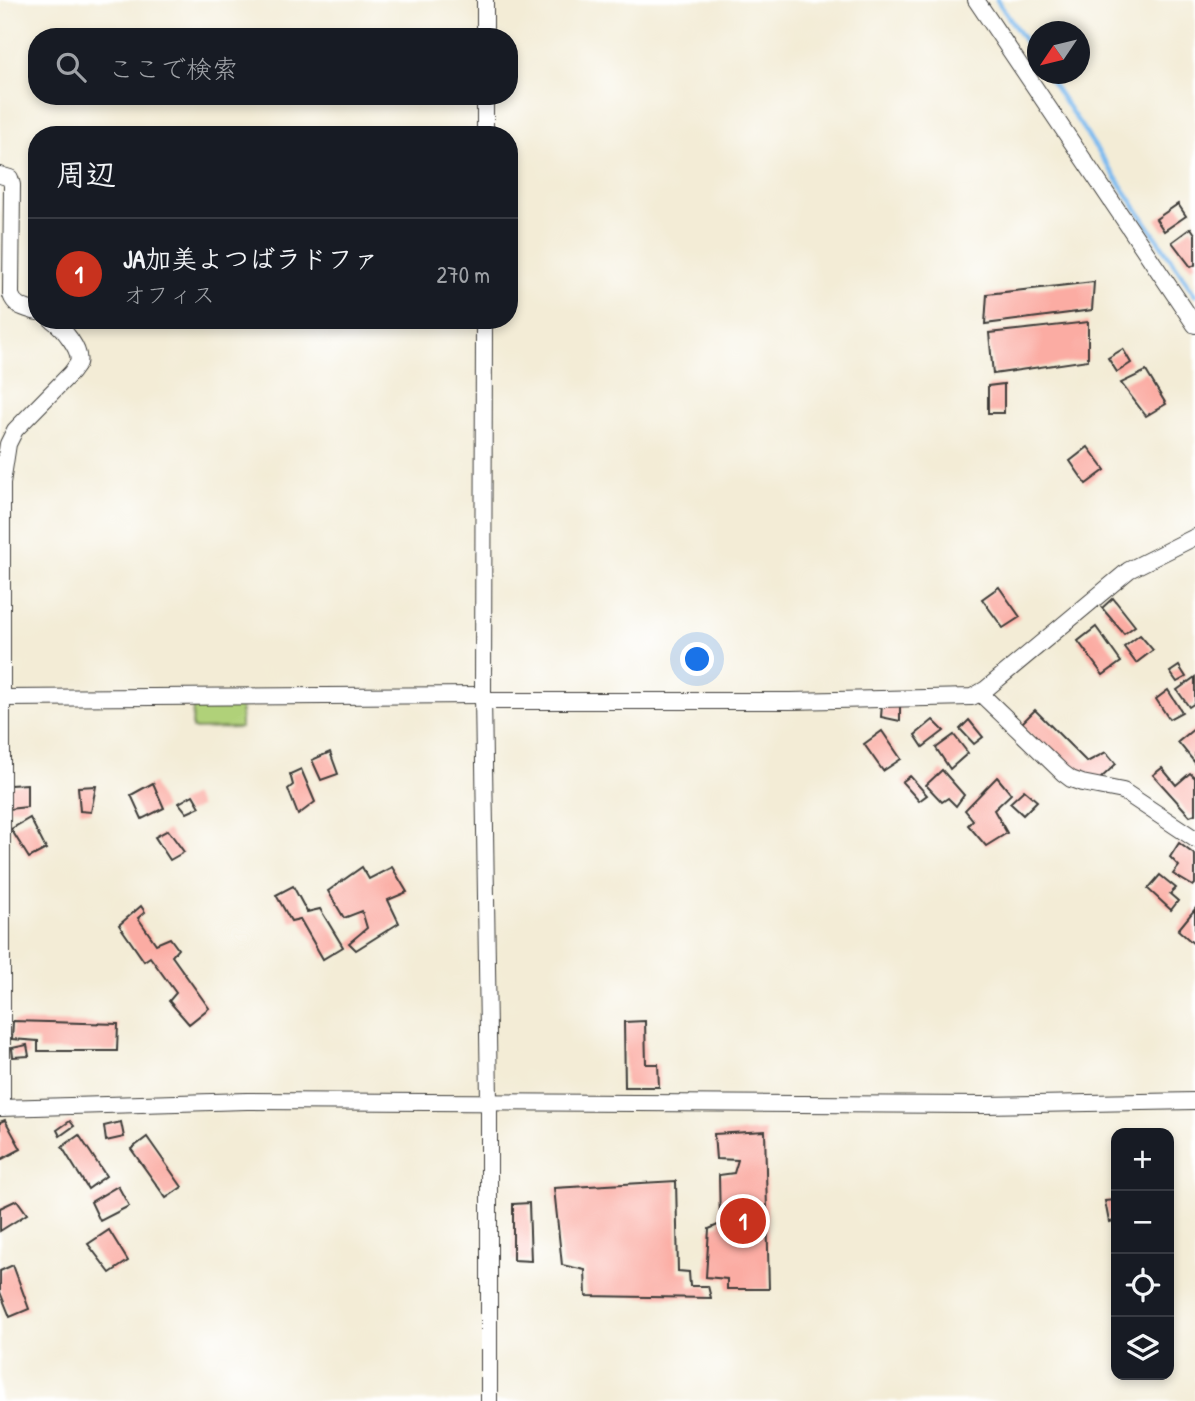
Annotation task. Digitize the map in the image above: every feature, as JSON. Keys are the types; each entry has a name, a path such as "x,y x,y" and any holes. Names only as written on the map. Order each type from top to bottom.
{"street":[{"path":"485,0 485,28"},
{"path":"976,0 1195,325"},
{"path":"485,105 485,126"},
{"path":"0,175 10,178 12,186 11,295 13,302 28,309"},
{"path":"62,329 78,355 78,363 15,430 2,466 1,1108 247,1101 984,1105 1195,1101"},
{"path":"484,329 492,700 489,1401"},
{"path":"3,698 790,701 972,697 1129,570 1195,537"},
{"path":"980,693 1071,779 1123,791 1195,839"}],"green space":[{"path":"193,703 241,704 241,728 192,729"}],"building":[{"path":"1178,204 1186,216 1164,231 1156,219"},
{"path":"1191,228 1195,234 1195,265 1191,267 1172,242"},
{"path":"1094,282 1092,310 985,324 987,294"},
{"path":"1088,322 1088,360 993,374 989,333"},
{"path":"1123,349 1131,363 1117,372 1108,358"},
{"path":"1146,371 1166,404 1146,416 1121,383"},
{"path":"1004,384 1004,413 988,413 988,386"},
{"path":"1088,447 1105,470 1086,484 1070,461"},
{"path":"999,587 1020,617 1003,628 982,599"},
{"path":"1113,598 1135,626 1124,634 1102,608"},
{"path":"1096,627 1121,662 1103,675 1078,641"},
{"path":"1140,635 1153,650 1136,663 1124,647"},
{"path":"1179,666 1186,677 1177,682 1170,672"},
{"path":"1195,677 1195,703 1189,707 1177,690"},
{"path":"1168,690 1182,712 1169,719 1156,699"},
{"path":"900,704 900,721 881,717 882,705"},
{"path":"1035,710 1087,762 1106,752 1116,764 1100,779 1076,779 1020,725"},
{"path":"933,720 944,731 923,747 915,735"},
{"path":"969,720 983,737 974,744 960,729"},
{"path":"1195,728 1195,763 1178,742"},
{"path":"882,731 901,759 883,771 864,744"},
{"path":"954,735 968,753 950,769 936,748"},
{"path":"330,752 338,774 321,780 312,760"},
{"path":"1162,768 1176,785 1190,773 1195,778 1195,814 1190,816 1153,775"},
{"path":"301,769 315,802 298,815 288,789 293,785 290,774"},
{"path":"942,770 964,795 956,806 948,798 942,802 926,785"},
{"path":"910,776 927,795 919,801 902,782"},
{"path":"997,777 1011,794 994,810 1007,833 986,846 968,825 973,820 965,810"},
{"path":"153,783 164,808 142,819 131,795"},
{"path":"27,784 27,807 9,809 10,785"},
{"path":"96,786 91,812 80,811 78,787"},
{"path":"1024,790 1037,801 1023,815 1010,803"},
{"path":"193,795 200,807 187,813 179,803"},
{"path":"30,818 46,849 29,858 11,829"},
{"path":"168,830 184,852 170,860 155,837"},
{"path":"1179,843 1195,855 1193,886 1173,874 1179,866 1170,857"},
{"path":"362,867 369,879 392,867 407,892 388,900 399,923 356,950 349,943 367,928 362,911 344,918 328,891"},
{"path":"1160,875 1176,888 1170,894 1178,901 1171,910 1148,889"},
{"path":"293,886 307,912 320,909 343,947 323,959 300,919 291,921 276,895"},
{"path":"141,906 145,912 138,918 156,944 170,938 178,949 172,956 209,1008 189,1024 169,1001 176,993 150,957 144,961 119,925"},
{"path":"1195,909 1195,945 1178,930"},
{"path":"13,1021 118,1024 117,1051 38,1051 38,1041 12,1039"},
{"path":"645,1021 646,1064 658,1064 659,1087 625,1087 624,1022"},
{"path":"27,1045 29,1056 13,1057 12,1048"},
{"path":"5,1120 21,1149 0,1160 0,1122"},
{"path":"70,1121 74,1126 60,1136 57,1130"},
{"path":"121,1122 124,1137 106,1141 104,1126"},
{"path":"765,1131 769,1289 727,1289 727,1279 706,1277 709,1229 720,1224 719,1175 734,1173 738,1160 716,1159 714,1134"},
{"path":"79,1135 106,1176 88,1189 62,1147"},
{"path":"147,1137 182,1187 166,1198 131,1149"},
{"path":"676,1181 678,1271 689,1272 690,1286 708,1286 711,1298 586,1296 585,1270 562,1265 554,1188"},
{"path":"118,1186 129,1206 100,1221 91,1202"},
{"path":"17,1200 27,1214 0,1231 0,1208"},
{"path":"1111,1200 1111,1222 1109,1222 1105,1201"},
{"path":"529,1203 531,1261 513,1260 513,1204"},
{"path":"109,1230 128,1261 110,1273 88,1244"},
{"path":"13,1265 29,1309 10,1317 0,1292 0,1271"}],"waterway":[{"path":"997,0 1027,45"},
{"path":"1053,84 1195,295"}],"place":[{"name":"JA加美よつばラドファ","path":"743,1221"}]}
